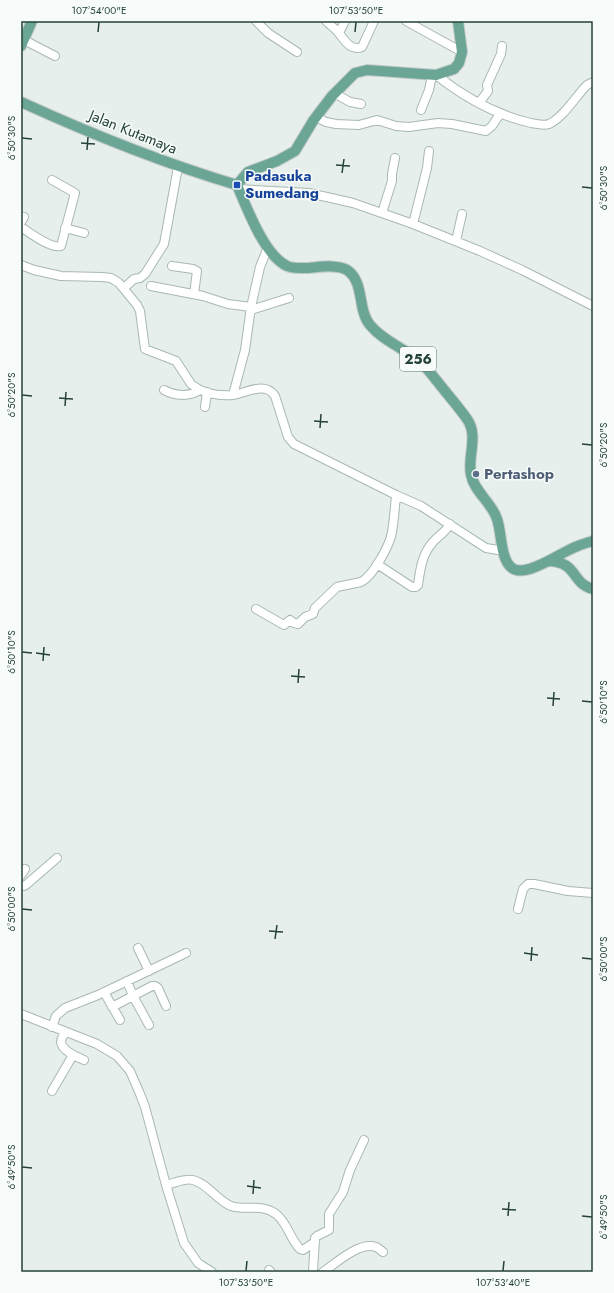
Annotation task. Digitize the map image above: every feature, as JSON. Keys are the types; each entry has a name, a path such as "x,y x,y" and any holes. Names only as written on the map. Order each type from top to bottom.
{"main road":[{"path":"23,39 32,21"},
{"path":"237,187 248,172 292,154 298,147 316,116 334,92 351,76 362,70 434,75 454,69 458,64 462,52 458,21"},
{"name":"Jalan Kutamaya","path":"21,102 139,152 237,187"},
{"name":"256","path":"237,187 249,214 268,247 280,262 292,268 332,267 347,270 353,276 358,286 364,310 370,325 423,364 459,408 472,427 473,440 470,468 471,477 498,520 504,552 508,564 514,570 524,570 548,561"},
{"path":"548,561 573,548 593,541"},
{"path":"565,564 568,555 573,548"},
{"path":"548,561 565,564 584,585 593,589"}],"street":[{"path":"256,21 268,33 297,52"},
{"path":"326,21 350,46 359,48 363,45 374,21"},
{"path":"339,33 345,21"},
{"path":"406,21 462,52"},
{"path":"23,39 55,56"},
{"path":"479,103 488,91 487,84 501,54 502,46"},
{"path":"421,110 434,75 479,103 500,114 542,125 547,124 559,116 587,85 593,82"},
{"path":"334,92 350,102 361,104"},
{"path":"316,116 322,120 336,124 359,125 377,120 396,126 410,127 438,123 452,124 486,131 489,130 500,114"},
{"path":"413,224 427,168 429,151"},
{"path":"382,213 392,181 395,158"},
{"path":"124,288 134,279 140,278 145,274 164,244 178,167"},
{"path":"21,228 50,244 58,247 61,246 75,193 52,180"},
{"path":"237,187 310,193 353,203 456,241 522,270 593,306"},
{"path":"456,241 462,214"},
{"path":"65,228 84,233"},
{"path":"233,395 245,350 251,309 260,267 268,247"},
{"path":"21,265 34,270 61,276 111,278 124,288 140,311 145,349 176,361 191,384 203,391 221,395 233,395 258,389 265,389 271,392 275,396 288,438 294,444 421,506 486,548 504,552"},
{"path":"172,266 193,268 197,271 194,294"},
{"path":"151,286 194,294 251,309 289,298"},
{"path":"164,390 181,396 203,391"},
{"path":"203,391 205,407"},
{"path":"256,609 284,625 290,620 298,624 305,617 313,614 315,608 335,588 363,582 375,566 392,533 396,495"},
{"path":"375,566 412,587 416,587 418,585 423,559 432,543 445,532 450,524"},
{"path":"21,885 24,886 27,884 57,858"},
{"path":"518,909 524,887 531,883 568,891 593,893"},
{"path":"138,948 149,971"},
{"path":"52,1027 56,1016 64,1008 104,992 186,953"},
{"path":"127,981 133,996 149,1025"},
{"path":"112,1007 152,986 158,988 166,1006"},
{"path":"104,992 120,1020"},
{"path":"21,1014 97,1044 113,1053 130,1071 145,1107 166,1185 184,1243 198,1263 212,1272"},
{"path":"65,1032 62,1043 69,1052 84,1060"},
{"path":"52,1091 73,1055"},
{"path":"313,1272 315,1242 317,1236 329,1230 329,1214 343,1192 350,1170 364,1140"},
{"path":"166,1185 188,1180 197,1182 204,1185 218,1198 235,1207 264,1208 275,1213 281,1218 291,1237 300,1249 304,1249 315,1242"},
{"path":"323,1272 349,1254 364,1247 377,1247 384,1252"}],"place":[{"name":"Padasuka Sumedang","path":"237,185"},
{"name":"Pertashop","path":"476,474"}]}
